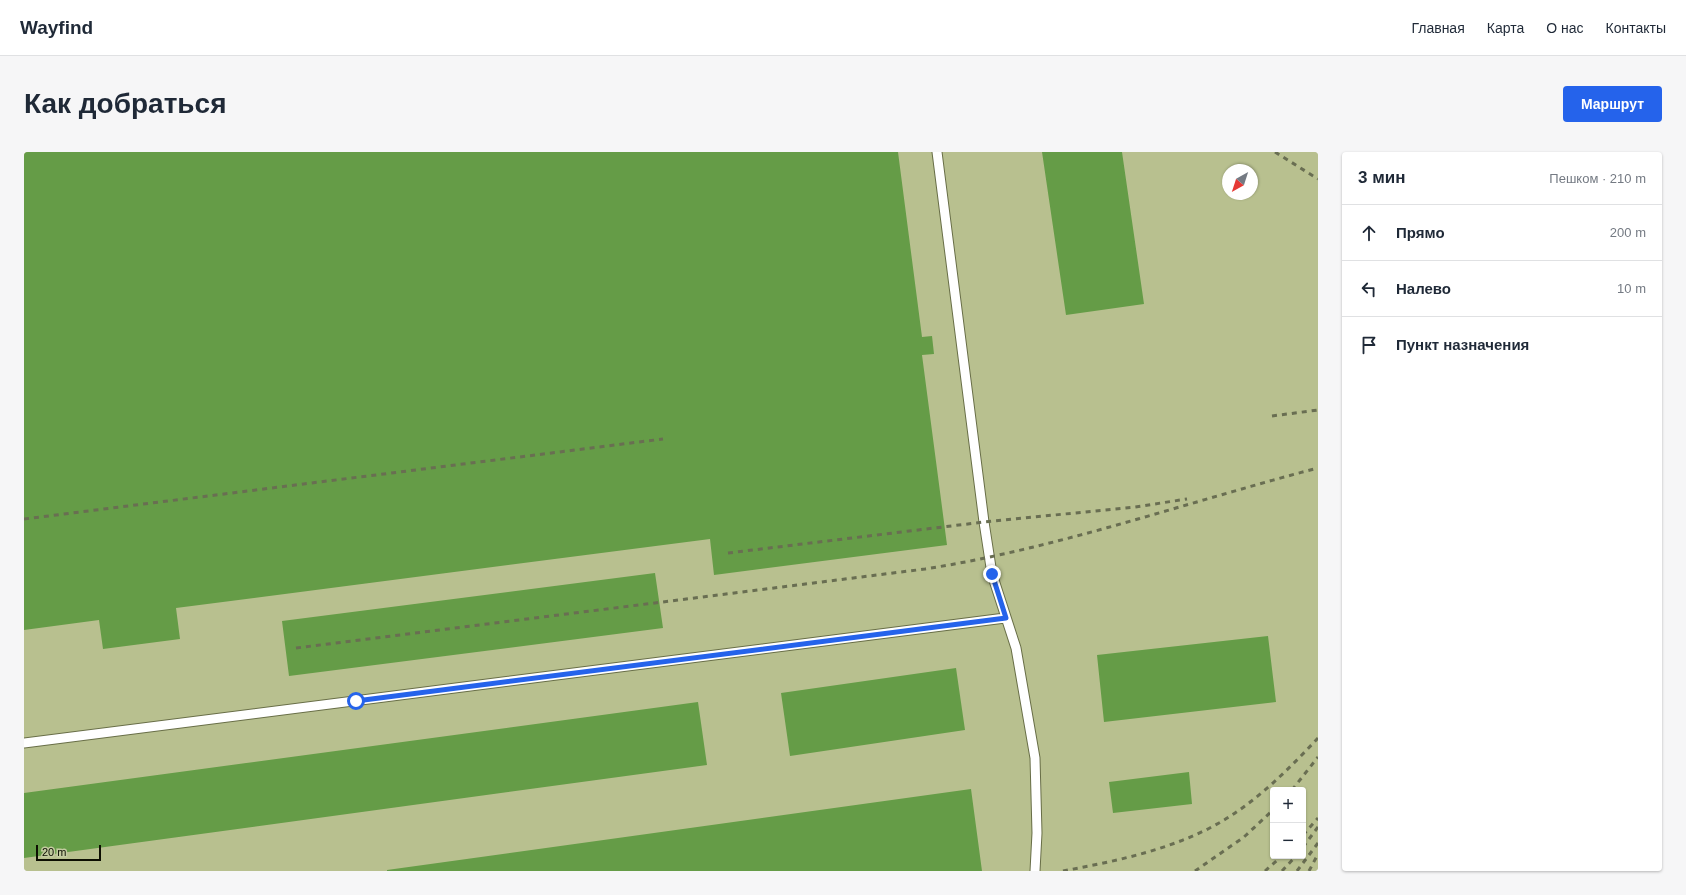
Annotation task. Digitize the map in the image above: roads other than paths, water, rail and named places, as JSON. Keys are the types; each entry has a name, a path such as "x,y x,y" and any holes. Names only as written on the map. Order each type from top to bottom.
{"lane":[{"path":"937,152 984,522 992,574 1016,648 1035,758 1037,833 1035,871"},
{"path":"24,743 1006,618"}],"railway":[{"path":"1275,152 1318,179"},
{"path":"1272,416 1318,410"},
{"path":"24,519 663,439"},
{"path":"296,648 925,569 975,560 1074,537 1318,468"},
{"path":"728,553 984,522 1135,507 1187,499"},
{"path":"1063,871 1123,859 1163,847 1219,823 1233,815 1259,795 1284,773 1318,738"},
{"path":"1294,787 1318,757"},
{"path":"1195,871 1244,837 1270,813"},
{"path":"1306,832 1318,818"},
{"path":"1306,843 1318,827"},
{"path":"1297,871 1318,843"},
{"path":"1309,871 1318,854"},
{"path":"1265,871 1279,859"},
{"path":"1282,871 1293,859"}]}
